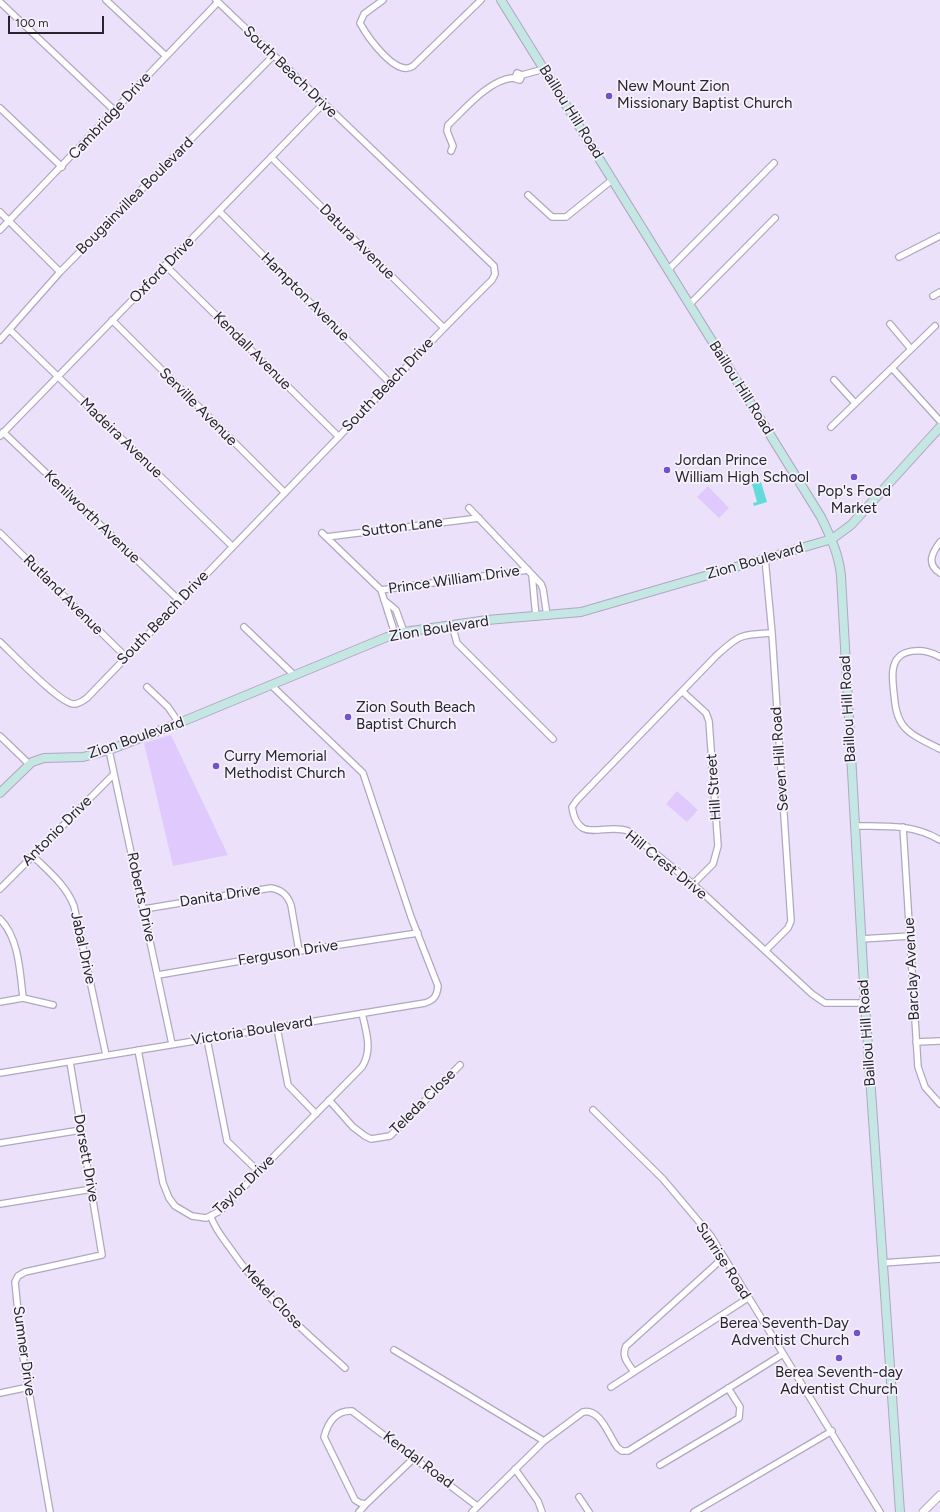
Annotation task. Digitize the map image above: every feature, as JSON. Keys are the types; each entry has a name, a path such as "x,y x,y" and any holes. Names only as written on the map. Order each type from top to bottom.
{"main road":[{"name":"Baillou Hill Road","path":"501,0 821,517 832,539 838,558 841,576 865,1003 900,1512"},
{"path":"832,539 851,525 940,427"},
{"name":"Zion Boulevard","path":"28,763 38,760 83,757 109,750 179,723 395,634 452,625 579,612 832,539"},
{"path":"0,792 28,763"}],"street":[{"path":"106,0 166,56"},
{"path":"383,0 364,14 360,23 367,36 390,60 401,68 405,69 413,66 481,0"},
{"name":"Cambridge Drive","path":"0,230 62,167 217,1"},
{"name":"South Beach Drive","path":"0,642 56,695 66,702 79,704 87,698 232,546 285,493 443,327 492,280 495,274 494,266 217,1"},
{"path":"0,2 115,111"},
{"name":"Bougainvillea Boulevard","path":"0,340 60,272 273,56"},
{"path":"450,151 452,146 447,131 448,125 489,87 502,80 515,78 517,73 522,75 544,69"},
{"name":"Oxford Drive","path":"2,434 323,104"},
{"path":"0,108 62,167"},
{"name":"Datura Avenue","path":"272,157 443,327"},
{"path":"668,270 774,163"},
{"path":"528,195 552,217 566,217 612,180"},
{"name":"Hampton Avenue","path":"219,211 390,384"},
{"path":"0,212 60,272"},
{"path":"689,305 775,218"},
{"path":"899,257 940,236"},
{"name":"Kendall Avenue","path":"165,266 339,436"},
{"path":"933,296 940,292"},
{"name":"Serville Avenue","path":"112,320 285,493"},
{"path":"890,324 911,349"},
{"path":"831,427 935,326"},
{"name":"Madeira Avenue","path":"10,330 232,546"},
{"path":"892,368 940,421"},
{"path":"834,380 855,403"},
{"name":"Kenilworth Avenue","path":"2,434 180,601"},
{"path":"469,508 532,574 543,589 547,616"},
{"name":"Sutton Lane","path":"381,590 324,535 478,518"},
{"name":"Rutland Avenue","path":"0,533 126,657"},
{"path":"940,542 932,552 930,561 940,573"},
{"name":"Seven Hill Road","path":"765,558 772,633 790,921 784,932 766,950"},
{"name":"Prince William Drive","path":"381,590 528,570"},
{"path":"532,574 536,617"},
{"path":"381,590 395,634"},
{"path":"384,600 396,610 404,632"},
{"path":"452,625 458,643 553,739"},
{"path":"244,627 294,675"},
{"name":"Hill Crest Drive","path":"772,633 742,635 734,639 572,807 573,818 579,827 594,832 619,828 628,831 693,884 812,994 825,1003 865,1003"},
{"path":"940,657 923,650 907,652 896,660 893,669 893,678 895,705 902,724 910,732 940,749"},
{"path":"271,685 363,773 418,933"},
{"path":"147,687 168,707 179,723"},
{"name":"Hill Street","path":"683,692 706,713 709,721 718,846 713,864 693,884"},
{"path":"0,736 28,763"},
{"name":"Roberts Drive","path":"109,750 172,1044"},
{"name":"Antonio Drive","path":"0,889 32,855 114,774"},
{"path":"854,826 903,827 919,830 940,840"},
{"name":"Barclay Avenue","path":"903,827 918,1067 921,1077 929,1092 940,1104"},
{"name":"Jabal Drive","path":"32,855 70,894 74,906 106,1055"},
{"name":"Danita Drive","path":"144,909 271,888 278,889 288,898 291,905 299,950"},
{"path":"0,919 10,932 14,943 23,998"},
{"name":"Ferguson Drive","path":"158,975 299,950 418,933"},
{"name":"Victoria Boulevard","path":"0,1073 362,1014 433,1000 438,993 438,986 418,933"},
{"path":"861,939 910,936"},
{"path":"0,1002 23,998 53,1006"},
{"name":"Taylor Drive","path":"138,1050 163,1183 175,1206 192,1216 202,1218 211,1217 220,1211 316,1114 366,1060 369,1045 362,1014"},
{"path":"277,1028 288,1086 316,1114"},
{"path":"207,1039 227,1141 258,1172"},
{"path":"916,1042 940,1041"},
{"name":"Dorsett Drive","path":"70,1062 102,1255"},
{"name":"Teleda Close","path":"329,1100 353,1127 365,1136 372,1139 390,1136 460,1065"},
{"name":"Sunrise Road","path":"593,1110 663,1179 711,1236 723,1258 832,1431 880,1512"},
{"path":"0,1143 81,1130"},
{"path":"0,1204 92,1190"},
{"name":"Mekel Close","path":"211,1217 213,1224 237,1259 277,1307 345,1368"},
{"name":"Sumner Drive","path":"50,1512 22,1351 15,1289 18,1276 33,1270 102,1255"},
{"path":"634,1372 625,1360 624,1351 626,1346 723,1258"},
{"path":"882,1263 940,1259"},
{"path":"611,1387 748,1298"},
{"path":"394,1350 544,1441"},
{"path":"472,1512 544,1441 580,1413 590,1411 602,1422 618,1448 622,1451 628,1451 783,1354"},
{"path":"0,1394 29,1387"},
{"path":"660,1465 739,1418 740,1407 728,1388"},
{"name":"Kendal Road","path":"366,1504 355,1500 324,1437 330,1422 340,1412 352,1411 359,1414 477,1506"},
{"path":"694,1512 832,1431"},
{"path":"359,1512 414,1458"},
{"path":"515,1469 538,1501 542,1512"},
{"path":"922,1512 940,1495"},
{"path":"578,1497 589,1512"}],"shaded area":[{"path":"761,482 767,502 754,506 753,503 757,502 752,484"},
{"path":"708,486 729,508 719,518 697,497"},
{"path":"171,735 228,855 173,866 144,743"},
{"path":"677,791 698,810 687,822 666,804"}],"place":[{"name":"New Mount Zion Missionary Baptist Church","path":"609,96"},
{"name":"Jordan Prince William High School","path":"667,470"},
{"name":"Pop's Food Market","path":"854,477"},
{"name":"Zion South Beach Baptist Church","path":"348,717"},
{"name":"Curry Memorial Methodist Church","path":"216,766"},
{"name":"Berea Seventh-Day Adventist Church","path":"857,1333"},
{"name":"Berea Seventh-day Adventist Church","path":"839,1358"}]}
